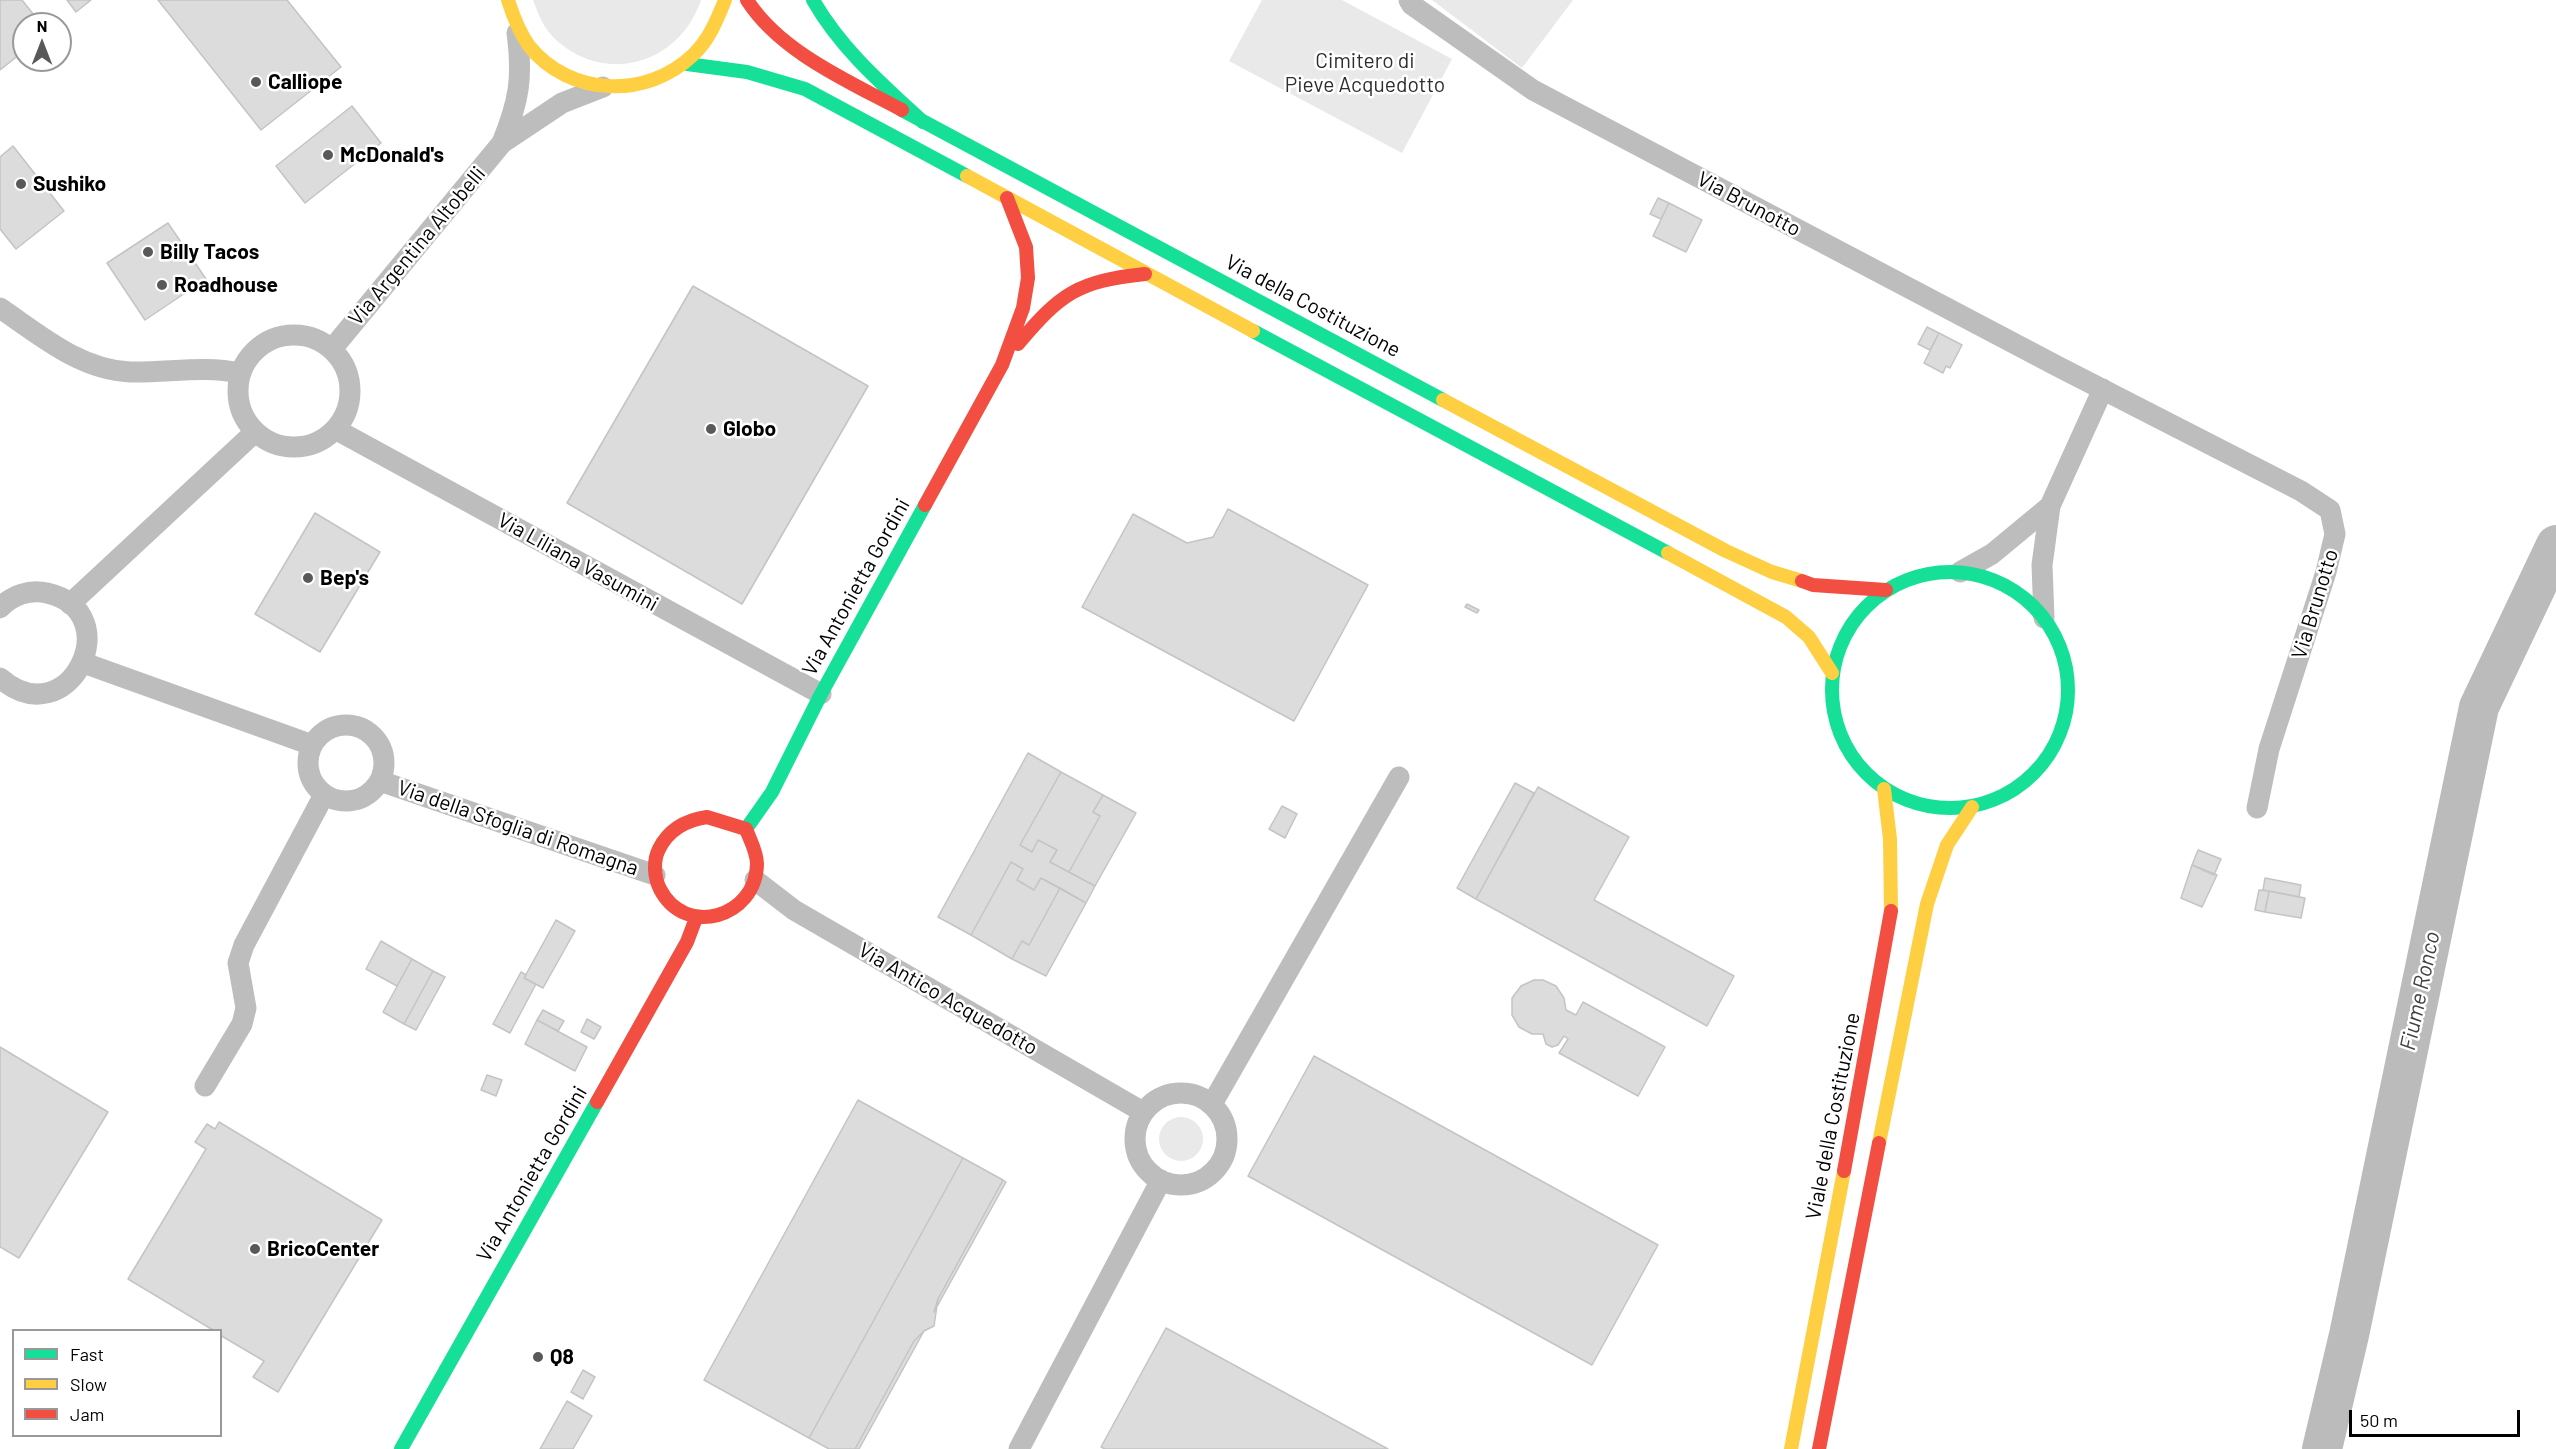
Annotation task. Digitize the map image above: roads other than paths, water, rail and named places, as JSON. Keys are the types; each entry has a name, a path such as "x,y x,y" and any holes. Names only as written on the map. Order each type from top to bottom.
{"main road":[{"path":"508,0 516,24 533,51 558,72 590,85 624,88 657,81 687,64 706,44 720,20 725,0"},
{"name":"Via della Costituzione","path":"747,0 756,16 811,62 1726,551 1772,572 1814,585 1886,590"},
{"path":"813,0 833,33 860,63 923,122"},
{"path":"687,64 731,67 765,74 805,88 1552,493 1776,610 1804,629 1821,651 1832,673"},
{"name":"Via Antonietta Gordini","path":"746,829 772,792 821,694 1002,364 1024,313 1029,280 1026,246 1007,198"},
{"name":"Via Antonietta Gordini","path":"1002,364 1036,322 1061,300 1088,283 1145,274"},
{"path":"1959,572 1983,577 2006,586 2027,600 2044,618 2063,654 2069,693 2061,732 2046,759 2026,781 2000,797 1972,807 1949,809 1905,800 1884,789 1856,763 1838,730 1833,711 1832,673 1837,654 1850,626 1870,602 1886,590 1921,575 1959,572"},
{"name":"Viale della Costituzione","path":"1791,1449 1891,922 1891,828 1884,789"},
{"path":"1819,1449 1923,918 1947,845 1960,819 1972,807"},
{"path":"707,817 746,829 756,864 755,880 749,894 739,906 726,914 711,918 696,918 672,906 664,897 655,875 658,850 672,830 683,823 707,817"},
{"name":"Via Antonietta Gordini","path":"401,1449 687,942 696,918"}],"street":[{"name":"Via Brunotto","path":"1409,0 1412,5 1533,90 2301,491 2330,510 2336,534 2270,749 2257,808"},
{"name":"Via Argentina Altobelli","path":"502,143 520,90 520,57 516,24"},
{"name":"Via Argentina Altobelli","path":"332,349 502,143 562,103 604,86"},
{"path":"0,308 60,349 95,366 129,372 220,369 240,373"},
{"path":"296,335 315,339 332,349 343,363 350,389 345,414 335,429 321,440 305,447 278,444 255,432 245,419 239,405 237,389 240,373 249,357 262,345 278,337 296,335"},
{"path":"2044,618 2042,565 2050,506 2103,389"},
{"name":"Via Liliana Vasumini","path":"335,429 821,694"},
{"path":"70,604 255,432"},
{"path":"1959,572 1992,554 2050,506"},
{"path":"0,608 14,597 29,592 44,592 58,596 70,604 81,616 87,631 88,648 84,663 74,678 60,688 44,693 26,693 1,681"},
{"path":"84,663 312,745"},
{"path":"353,725 364,729 374,736 381,746 384,770 380,781 372,792 349,801 336,800 324,795 310,777 308,767 312,745 319,735 329,728 353,725"},
{"path":"1212,1104 1399,777"},
{"name":"Via della Sfoglia di Romagna","path":"380,781 655,875"},
{"path":"205,1086 242,1024 246,1008 238,963 244,945 324,795"},
{"name":"Via Antico Acquedotto","path":"755,880 794,910 1143,1112"},
{"path":"1176,1093 1199,1096 1212,1104 1222,1116 1227,1129 1228,1144 1220,1164 1204,1179 1190,1184 1175,1185 1161,1180 1148,1171 1139,1158 1135,1143 1137,1127 1143,1112 1154,1101 1176,1093"},
{"path":"1018,1449 1161,1180"}],"waterway":[{"name":"Fiume Ronco","path":"2322,1449 2349,1335 2479,707 2556,545"}],"place":[{"name":"Calliope","path":"256,82"},
{"name":"McDonald's","path":"328,155"},
{"name":"Sushiko","path":"21,184"},
{"name":"Billy Tacos","path":"148,252"},
{"name":"Roadhouse","path":"162,285"},
{"name":"Globo","path":"711,429"},
{"name":"Bep's","path":"308,578"},
{"name":"BricoCenter","path":"255,1249"},
{"name":"Q8","path":"538,1357"}],"park label":[{"name":"Cimitero di Pieve Acquedotto","path":"1365,73"}]}
